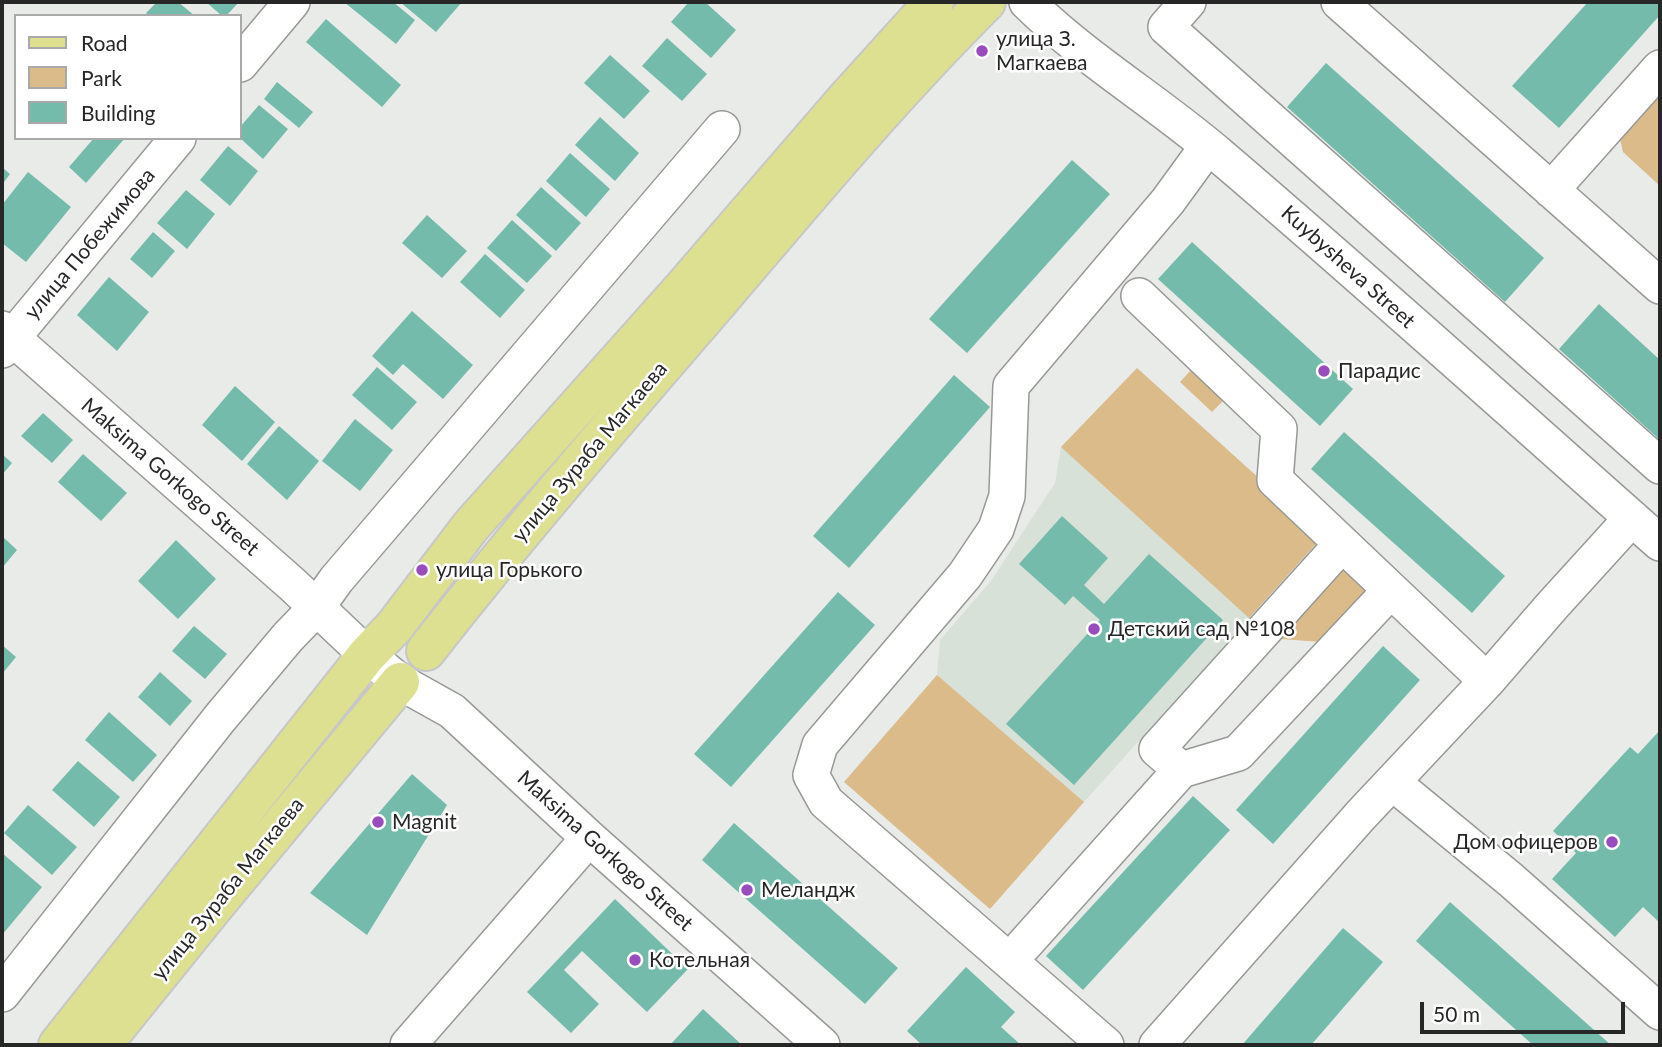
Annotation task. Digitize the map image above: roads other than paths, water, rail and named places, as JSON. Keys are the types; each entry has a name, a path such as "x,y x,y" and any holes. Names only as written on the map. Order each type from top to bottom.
{"main road":[{"name":"улица Зураба Магкаева","path":"58,1045 367,655 394,627 471,526 934,2"},
{"name":"улица Зураба Магкаева","path":"426,652 486,574 855,142 918,71 986,2"},
{"name":"улица Зураба Магкаева","path":"102,1045 400,681"}],"street":[{"path":"242,62 292,2"},
{"name":"Kuybysheva Street","path":"1027,2 1107,70 1208,146 1291,216 1660,543"},
{"path":"1188,2 1166,27 1660,466"},
{"path":"1339,2 1550,190 1654,269"},
{"path":"1550,190 1660,68"},
{"path":"2,994 220,718 722,129"},
{"name":"улица Побежимова","path":"5,339 176,140"},
{"path":"1106,1045 826,802 811,775 820,744 965,575 996,529 1007,496 1011,386 1168,201 1208,146"},
{"path":"1139,296 1279,429 1275,480 1487,681"},
{"name":"Maksima Gorkogo Street","path":"5,339 317,607 367,655 400,681 452,711 589,838 822,1045"},
{"path":"1157,1045 1632,518"},
{"path":"1181,771 1157,749 1342,544"},
{"path":"1023,946 1181,771 1238,754 1391,590"},
{"name":"улица Зураба Магкаева","path":"400,681 426,652"},
{"path":"1392,782 1511,880 1660,1012"},
{"path":"408,1045 589,838"}],"place":[{"name":"улица З. Магкаева","path":"982,51"},
{"name":"Парадис","path":"1324,371"},
{"name":"улица Горького","path":"422,570"},
{"name":"Детский сад №108","path":"1094,629"},
{"name":"Magnit","path":"378,822"},
{"name":"Дом офицеров","path":"1612,842"},
{"name":"Меландж","path":"747,890"},
{"name":"Котельная","path":"635,960"}]}
